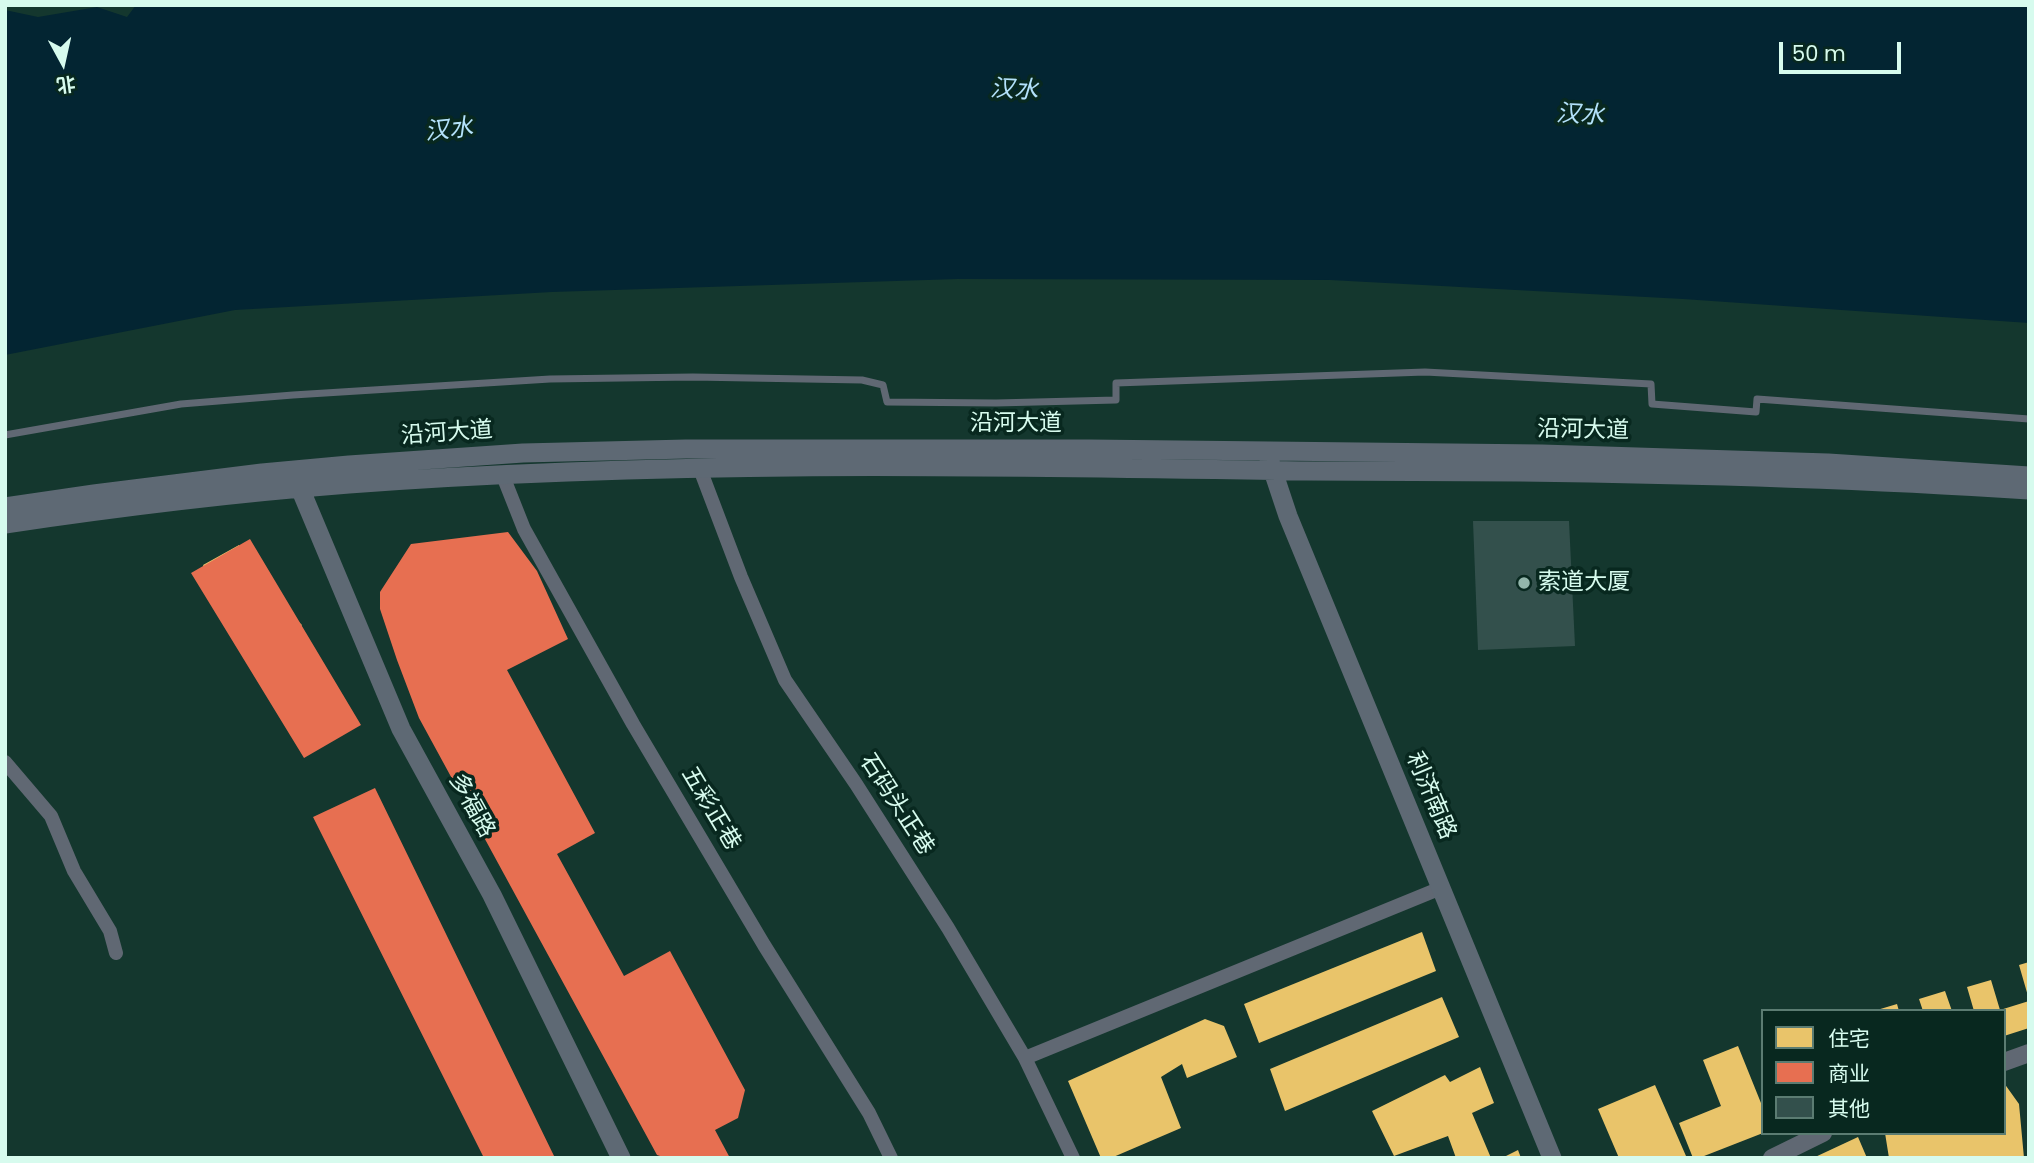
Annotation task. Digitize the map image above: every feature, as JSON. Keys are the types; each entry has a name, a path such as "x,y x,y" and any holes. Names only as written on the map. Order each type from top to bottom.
{"main road":[{"name":"沿河大道","path":"5,508 94,494 292,471 523,453 674,449 1267,451 1664,457 1828,463 2029,476"},
{"name":"利济南路","path":"1267,451 1288,516 1552,1158"},
{"name":"沿河大道","path":"5,524 90,511 302,489 503,476 700,469 947,467 1719,476 2029,490"},
{"name":"多福路","path":"292,471 302,489 401,729 492,895 621,1158"}],"street":[{"name":"石码头正巷","path":"700,469 741,577 785,680 856,784 941,917 1025,1058 1073,1158"},
{"name":"五彩正巷","path":"503,476 524,528 633,724 764,945 869,1113 891,1158"},
{"path":"5,762 51,816 74,871 110,931 116,953"},
{"path":"1025,1058 1441,888"},
{"path":"2006,1061 2029,1053"},
{"path":"1772,1158 1819,1135"}],"lane":[{"path":"5,435 181,404 293,394 550,379 667,377 862,380 883,385 887,402 996,403 1116,400 1116,383 1424,372 1651,384 1652,404 1756,412 1757,399 2029,419"}],"water":[{"name":"汉水","path":"136,5 2029,5 2029,323 1683,299 1330,280 958,279 552,292 235,310 5,355 5,10 38,17 97,7 127,17"}],"building: 住宅":[{"path":"490,537 518,547 513,559 524,563 514,592 535,607 519,629 499,615 468,658 463,654 456,664 430,644 439,634 426,623 464,582 479,543 487,546"},
{"path":"239,545 248,572 302,625 293,635 318,658 299,681 236,626 213,590 203,565"},
{"path":"1422,932 1436,971 1259,1043 1244,1004"},
{"path":"2029,962 2029,996 2028,996 2019,965"},
{"path":"1991,980 2000,1009 1973,1009 1967,987"},
{"path":"1945,991 1951,1009 1922,1009 1919,999"},
{"path":"1442,997 1459,1037 1285,1111 1270,1069"},
{"path":"2029,1001 2029,1028 2006,1035 2006,1009 2003,1009"},
{"path":"1897,1004 1898,1009 1880,1009"},
{"path":"1205,1019 1224,1026 1237,1057 1187,1078 1182,1064 1161,1077 1181,1128 1111,1158 1101,1158 1068,1081"},
{"path":"1738,1046 1761,1103 1761,1134 1693,1158 1679,1123 1721,1106 1703,1060"},
{"path":"1480,1067 1494,1103 1472,1113 1491,1158 1456,1158 1448,1136 1394,1156 1372,1111 1445,1075 1450,1082"},
{"path":"1655,1085 1686,1156 1619,1158 1598,1109"},
{"path":"2006,1086 2019,1104 2024,1158 1889,1158 1885,1135 2006,1135"},
{"path":"1858,1137 1867,1158 1813,1158"},
{"path":"1518,1150 1521,1158 1502,1158"}],"building: 商业":[{"path":"508,532 537,571 568,639 507,670 595,833 557,854 624,976 670,951 745,1090 738,1118 715,1130 730,1158 666,1158 657,1155 419,718 397,660 380,609 380,592 411,544"},
{"path":"250,539 361,725 304,758 191,573"},
{"path":"375,788 555,1158 484,1158 313,817"}],"building: 其他":[{"name":"索道大厦","path":"1473,521 1569,521 1575,646 1478,650"}],"place":[{"name":"索道大厦","path":"1524,583"}]}
